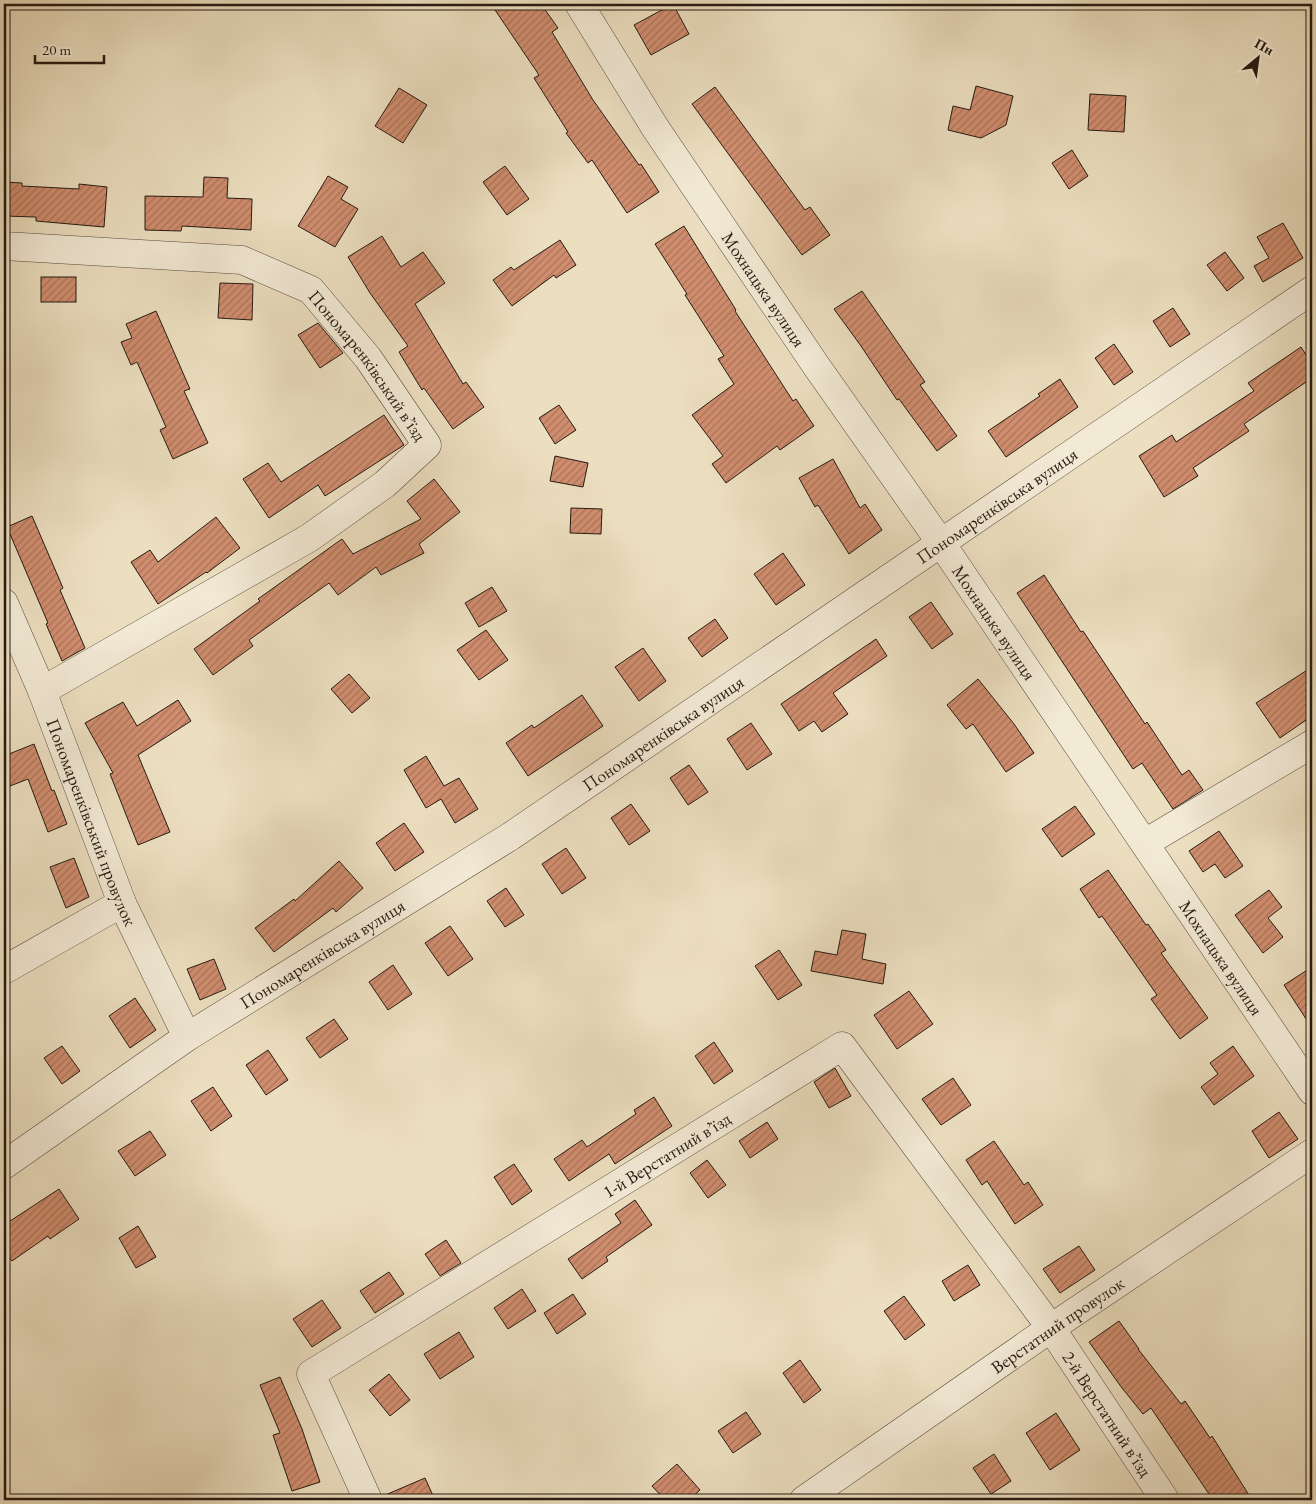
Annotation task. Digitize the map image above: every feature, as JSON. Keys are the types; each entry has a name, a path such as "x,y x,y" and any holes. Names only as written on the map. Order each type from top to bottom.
{"street":[{"name":"Мохнацька вулиця","path":"579,4 662,137 817,367 941,544 1312,1091"},
{"name":"Пономаренківський в’їзд","path":"4,246 242,260 311,290 368,358 426,445 385,484 309,538 42,691"},
{"name":"Пономаренківська вулиця","path":"4,1165 187,1037 511,836 1312,290"},
{"name":"Пономаренківський провулок","path":"4,603 42,691 122,903 187,1037"},
{"path":"1145,843 1312,744"},
{"path":"4,970 122,903"},
{"name":"1-й Верстатний в’їзд","path":"368,1500 311,1374 842,1046 1051,1328"},
{"name":"Верстатний провулок","path":"804,1500 1051,1328 1312,1154"},
{"name":"2-й Верстатний в’їзд","path":"1051,1328 1165,1500"}],"building":[{"path":"491,4 541,4 558,28 552,32 593,100 639,165 641,164 659,192 627,213 592,160 588,163 566,133 568,132 534,78 539,75"},
{"path":"673,4 689,34 651,55 634,25"},
{"path":"976,86 1013,96 1006,125 981,138 948,130 953,106 970,110"},
{"path":"715,87 805,210 810,207 830,235 802,255 692,104"},
{"path":"399,88 427,105 403,143 375,126"},
{"path":"1090,94 1126,96 1124,132 1088,130"},
{"path":"1072,150 1088,176 1069,189 1052,163"},
{"path":"505,166 529,199 507,215 483,182"},
{"path":"328,176 348,187 341,199 358,209 335,247 298,226"},
{"path":"204,177 228,178 227,198 252,199 251,230 182,226 181,231 145,230 145,196 203,197"},
{"path":"4,182 22,183 22,186 79,189 79,184 107,187 104,227 36,221 36,217 4,216"},
{"path":"1283,223 1303,258 1263,282 1254,266 1269,258 1257,237"},
{"path":"684,226 735,311 793,401 796,399 814,426 780,450 777,446 726,483 712,464 723,456 692,415 734,384 718,359 724,356 655,244"},
{"path":"382,236 401,267 423,252 445,283 415,304 463,384 466,382 484,407 453,429 424,388 422,390 399,352 408,346 370,293 348,257"},
{"path":"560,240 576,265 556,278 554,275 512,306 493,280 511,267 514,270"},
{"path":"1225,252 1244,278 1227,291 1207,265"},
{"path":"41,277 76,277 76,302 41,302"},
{"path":"220,283 253,284 252,320 218,318"},
{"path":"862,291 925,382 920,385 957,436 937,451 899,399 897,400 834,309"},
{"path":"1173,308 1190,334 1170,347 1153,321"},
{"path":"156,311 190,389 184,391 208,443 173,459 160,430 166,427 137,362 131,365 121,342 132,338 126,324"},
{"path":"318,323 343,353 320,368 298,335"},
{"path":"1114,344 1133,372 1114,385 1095,358"},
{"path":"1301,347 1312,364 1312,378 1244,424 1249,431 1193,468 1198,476 1164,497 1139,456 1172,435 1176,442 1254,391 1248,383"},
{"path":"1060,379 1078,407 1006,457 988,431 1040,396 1038,394"},
{"path":"559,405 576,430 555,444 539,418"},
{"path":"384,415 404,445 325,496 318,485 269,518 243,479 268,463 281,482"},
{"path":"555,456 588,463 583,487 550,481"},
{"path":"833,459 860,508 865,504 882,530 849,554 818,505 815,507 799,478"},
{"path":"434,479 460,512 419,544 424,553 381,575 376,567 338,595 329,583 249,640 253,646 213,675 194,649 260,601 258,599 342,539 353,554 421,519 407,501"},
{"path":"571,508 602,509 601,534 570,533"},
{"path":"32,516 63,588 60,590 85,648 62,661 7,527"},
{"path":"216,517 240,548 207,573 158,604 131,562 150,550 158,562"},
{"path":"783,553 805,585 776,605 754,574"},
{"path":"1044,575 1081,632 1083,631 1145,724 1147,722 1182,775 1189,770 1203,790 1173,809 1142,763 1133,769 1017,593"},
{"path":"492,587 507,611 479,627 465,603"},
{"path":"931,602 953,634 932,649 909,617"},
{"path":"715,619 728,638 702,657 688,638"},
{"path":"486,630 508,660 479,680 457,650"},
{"path":"876,639 887,656 833,693 848,714 822,732 814,721 799,731 781,704"},
{"path":"643,648 666,681 639,701 615,667"},
{"path":"1312,667 1312,716 1280,738 1256,703"},
{"path":"349,674 370,698 352,713 331,689"},
{"path":"978,679 1014,724 1034,753 1006,772 973,724 966,729 947,705"},
{"path":"582,695 603,726 528,776 506,743 532,725 534,728"},
{"path":"178,700 191,721 138,755 170,832 138,845 110,774 113,773 85,723 123,702 137,726"},
{"path":"751,723 772,754 747,770 727,739"},
{"path":"34,744 67,824 48,832 28,779 10,786 4,770 4,756"},
{"path":"426,756 444,786 459,778 478,809 455,823 441,799 426,808 404,770"},
{"path":"689,765 708,792 688,805 670,778"},
{"path":"631,804 650,831 629,845 611,818"},
{"path":"1075,806 1095,834 1062,857 1042,829"},
{"path":"404,823 424,852 395,871 376,843"},
{"path":"1219,831 1243,866 1225,878 1215,864 1203,872 1189,851"},
{"path":"566,848 586,878 562,894 542,864"},
{"path":"74,858 89,897 66,908 50,867"},
{"path":"339,861 363,888 336,912 333,908 274,952 255,928 294,899 295,901"},
{"path":"1108,870 1146,925 1148,924 1166,950 1161,953 1208,1018 1180,1039 1151,999 1157,995 1102,916 1099,918 1080,889"},
{"path":"506,888 524,915 505,927 487,901"},
{"path":"1269,890 1282,907 1268,918 1283,937 1263,953 1235,915"},
{"path":"450,926 473,959 448,976 425,943"},
{"path":"842,930 866,934 862,959 886,964 883,984 811,971 815,951 837,955"},
{"path":"779,950 802,985 778,1000 755,966"},
{"path":"214,959 226,989 200,1000 187,969"},
{"path":"393,965 412,994 388,1010 369,982"},
{"path":"1312,967 1312,1028 1284,985"},
{"path":"909,991 933,1024 897,1049 874,1015"},
{"path":"135,998 156,1030 130,1048 109,1016"},
{"path":"334,1019 348,1039 320,1058 306,1038"},
{"path":"714,1042 733,1071 714,1084 695,1056"},
{"path":"62,1046 80,1071 62,1084 44,1058"},
{"path":"1233,1046 1254,1076 1214,1105 1201,1087 1218,1074 1210,1063"},
{"path":"268,1050 288,1080 266,1095 246,1065"},
{"path":"835,1068 851,1096 829,1108 814,1082"},
{"path":"953,1078 971,1105 941,1125 922,1099"},
{"path":"213,1087 232,1116 211,1131 191,1101"},
{"path":"654,1097 672,1126 615,1164 609,1154 569,1181 554,1159 582,1140 587,1147 636,1114 634,1110"},
{"path":"1279,1112 1298,1139 1269,1158 1252,1131"},
{"path":"767,1122 778,1139 750,1158 739,1141"},
{"path":"150,1131 166,1155 135,1176 118,1151"},
{"path":"994,1141 1024,1185 1028,1182 1043,1205 1015,1224 987,1181 982,1185 966,1160"},
{"path":"707,1160 726,1185 708,1198 690,1173"},
{"path":"514,1164 532,1191 512,1205 494,1177"},
{"path":"59,1189 79,1219 50,1239 48,1236 12,1261 4,1250 4,1225"},
{"path":"635,1200 652,1225 606,1257 608,1261 582,1279 568,1259 621,1223 615,1214"},
{"path":"138,1226 156,1257 136,1268 119,1238"},
{"path":"446,1240 461,1263 440,1276 425,1254"},
{"path":"1079,1246 1095,1270 1060,1293 1043,1269"},
{"path":"968,1265 980,1285 954,1301 942,1281"},
{"path":"389,1272 404,1294 375,1313 360,1291"},
{"path":"522,1289 536,1311 508,1329 494,1308"},
{"path":"573,1294 586,1314 557,1334 544,1313"},
{"path":"904,1296 925,1325 905,1340 884,1311"},
{"path":"322,1300 341,1328 312,1347 293,1319"},
{"path":"1119,1321 1138,1349 1181,1404 1185,1401 1210,1438 1212,1436 1252,1500 1213,1500 1151,1408 1143,1414 1122,1388 1089,1342"},
{"path":"459,1332 474,1357 440,1379 424,1354"},
{"path":"800,1360 821,1390 804,1403 783,1373"},
{"path":"389,1374 410,1400 390,1416 369,1390"},
{"path":"280,1377 302,1429 320,1482 292,1491 273,1435 280,1433 260,1385"},
{"path":"746,1412 761,1434 733,1453 718,1431"},
{"path":"1056,1413 1080,1450 1050,1470 1026,1433"},
{"path":"994,1454 1011,1481 991,1494 973,1468"},
{"path":"677,1464 700,1490 689,1500 665,1500 652,1486"},
{"path":"425,1478 435,1500 383,1500 383,1496"}]}
